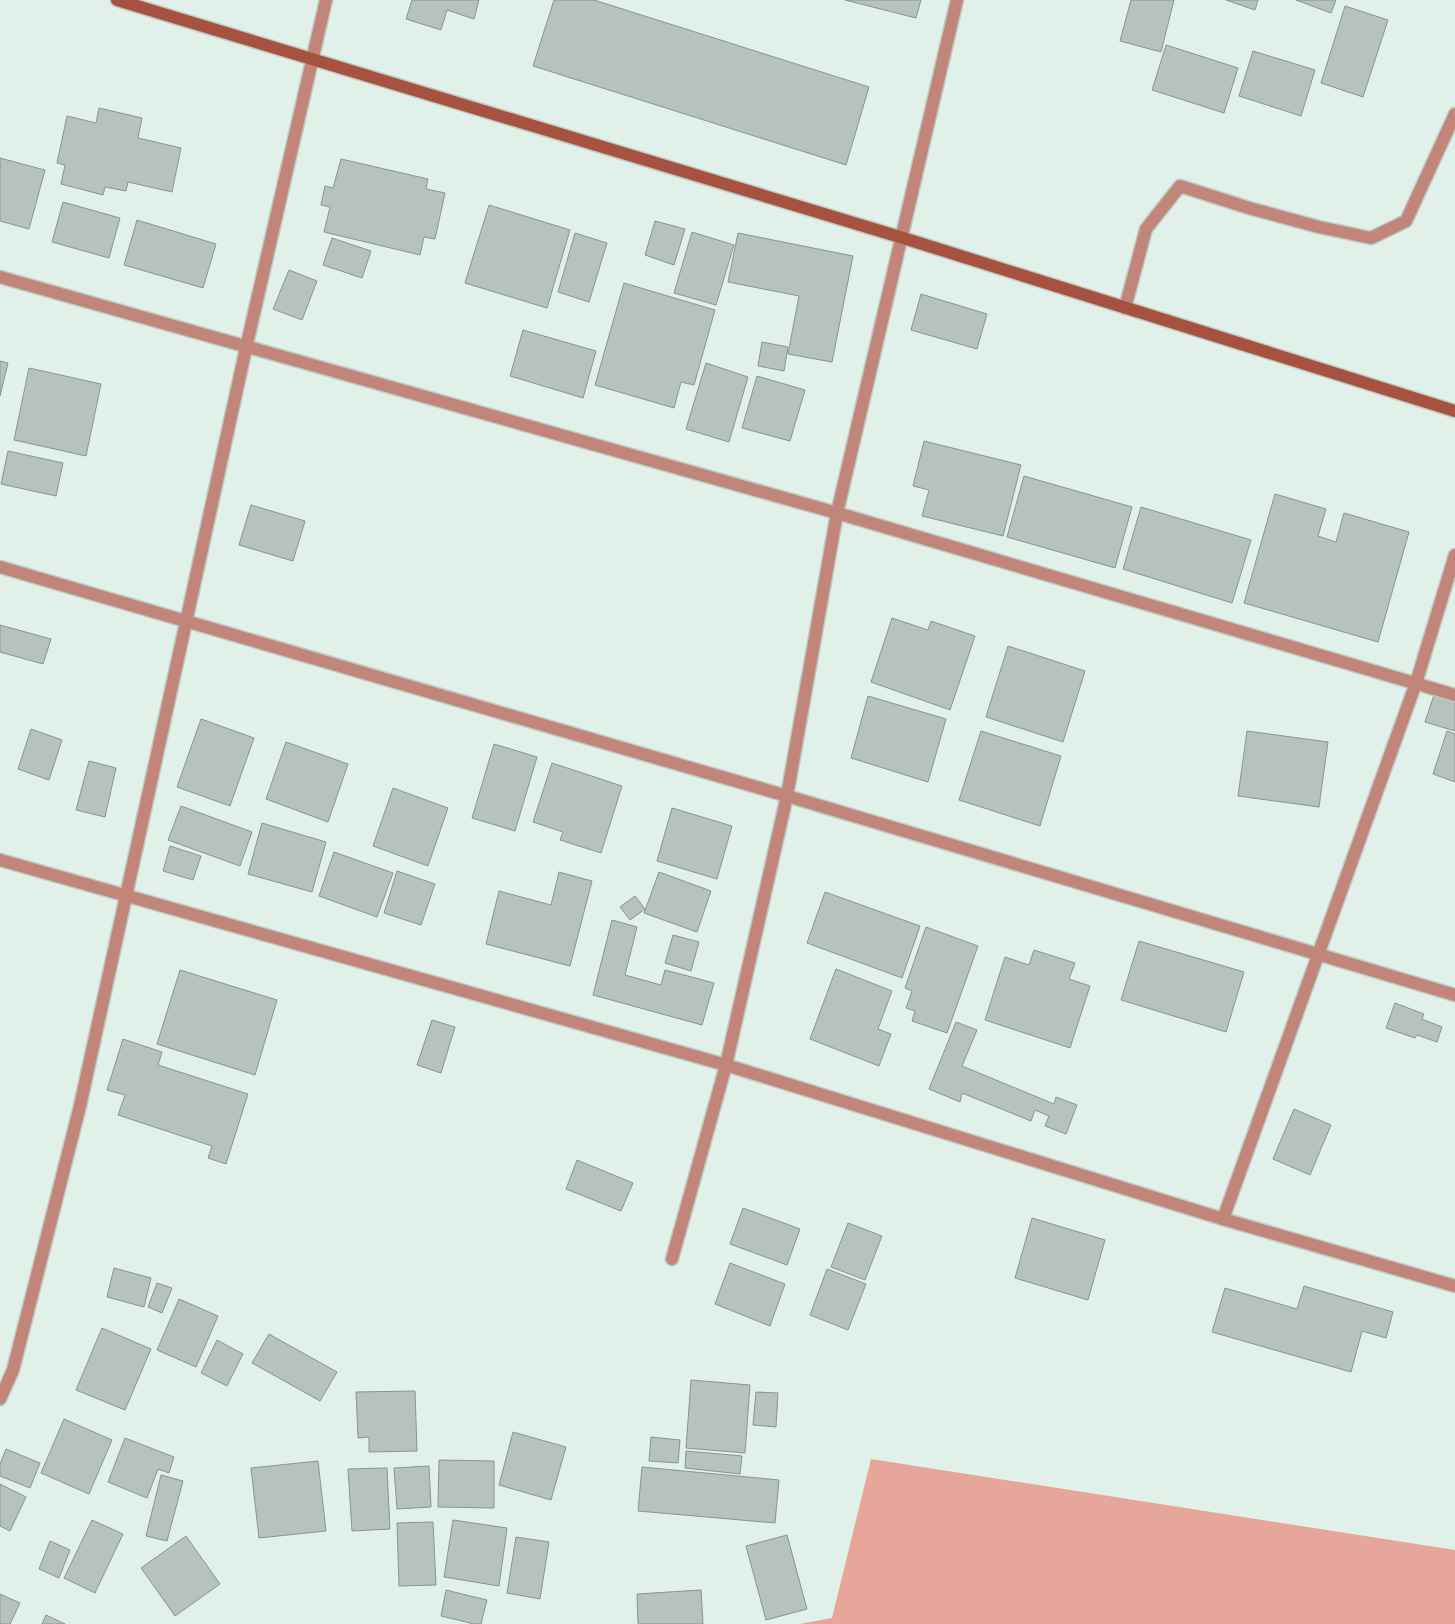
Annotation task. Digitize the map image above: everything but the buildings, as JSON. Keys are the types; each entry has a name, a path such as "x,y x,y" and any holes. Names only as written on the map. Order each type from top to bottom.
{"street":[{"path":"118,0 900,237 1455,411"},
{"path":"0,1399 13,1370 80,1106 246,348 326,0"},
{"path":"672,1259 726,1065 787,796 837,513 900,237 957,0"},
{"path":"1125,308 1146,229 1180,186 1319,227 1371,238 1406,221 1455,114"},
{"path":"0,277 246,348 837,513 1455,695"},
{"path":"1223,1219 1416,683 1455,555"},
{"path":"0,567 787,796 1455,995"},
{"path":"0,860 726,1065 1223,1219 1455,1286"}],"shaded area":[{"path":"871,1459 1455,1550 1455,1624 800,1624 832,1618"}]}
